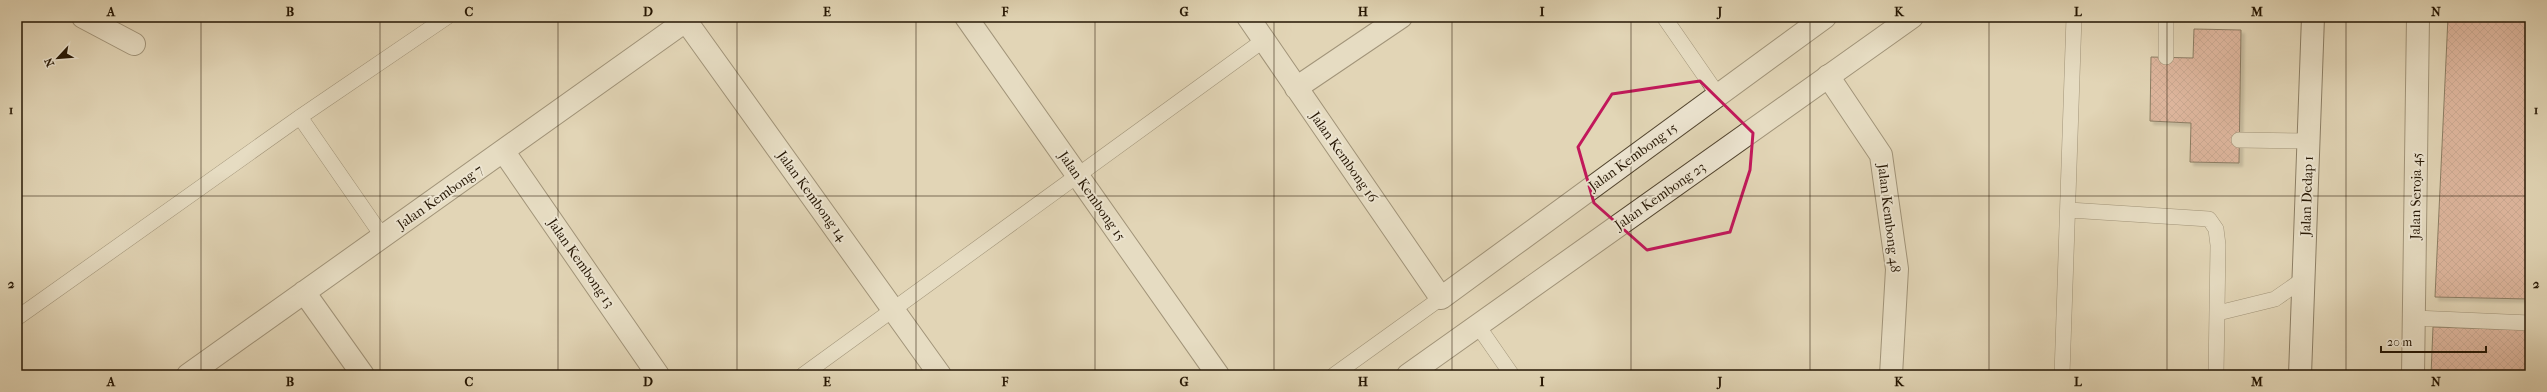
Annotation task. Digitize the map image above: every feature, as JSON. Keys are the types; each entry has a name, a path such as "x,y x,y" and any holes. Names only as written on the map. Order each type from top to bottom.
{"street":[{"path":"83,17 134,44"},
{"name":"Jalan Kembong 15","path":"966,17 1218,375"},
{"name":"Jalan Kembong 16","path":"1248,17 1441,298"},
{"path":"1296,88 1401,17"},
{"name":"Jalan Kembong 15","path":"1441,298 1825,17"},
{"name":"Jalan Kembong 23","path":"1408,375 1912,17"},
{"name":"Jalan Dedap 1","path":"2300,375 2305,278 2313,17"},
{"name":"Jalan Seroja 45","path":"2413,375 2418,17"},
{"name":"Jalan Kembong 7","path":"188,375 504,152 687,18"},
{"name":"Jalan Kembong 14","path":"687,18 940,375"},
{"name":"Jalan Kembong 48","path":"1828,76 1881,155 1897,269 1891,375"},
{"name":"Jalan Kembong 13","path":"504,152 658,375"},
{"path":"304,292 363,375"}],"lane":[{"path":"17,318 300,117 447,17"},
{"path":"1664,17 1718,95"},
{"path":"2062,375 2069,210 2074,17"},
{"path":"2166,17 2166,57"},
{"path":"803,375 1264,40"},
{"path":"300,117 383,238"},
{"path":"2239,140 2309,141"},
{"path":"2069,210 2209,219 2216,229 2218,313 2216,375"},
{"path":"2218,313 2275,299 2305,278"},
{"path":"1334,375 1441,298"},
{"path":"2414,318 2530,323"},
{"path":"1478,326 1512,375"}],"highlighted area":[{"path":"1700,81 1753,133 1750,170 1730,232 1647,250 1594,203 1578,147 1612,94"}],"building":[{"path":"2448,17 2530,17 2530,299 2435,297"},
{"path":"2194,29 2241,30 2239,163 2190,162 2191,123 2150,121 2151,57 2193,58"},
{"path":"2433,327 2530,330 2530,375 2431,375"}]}
